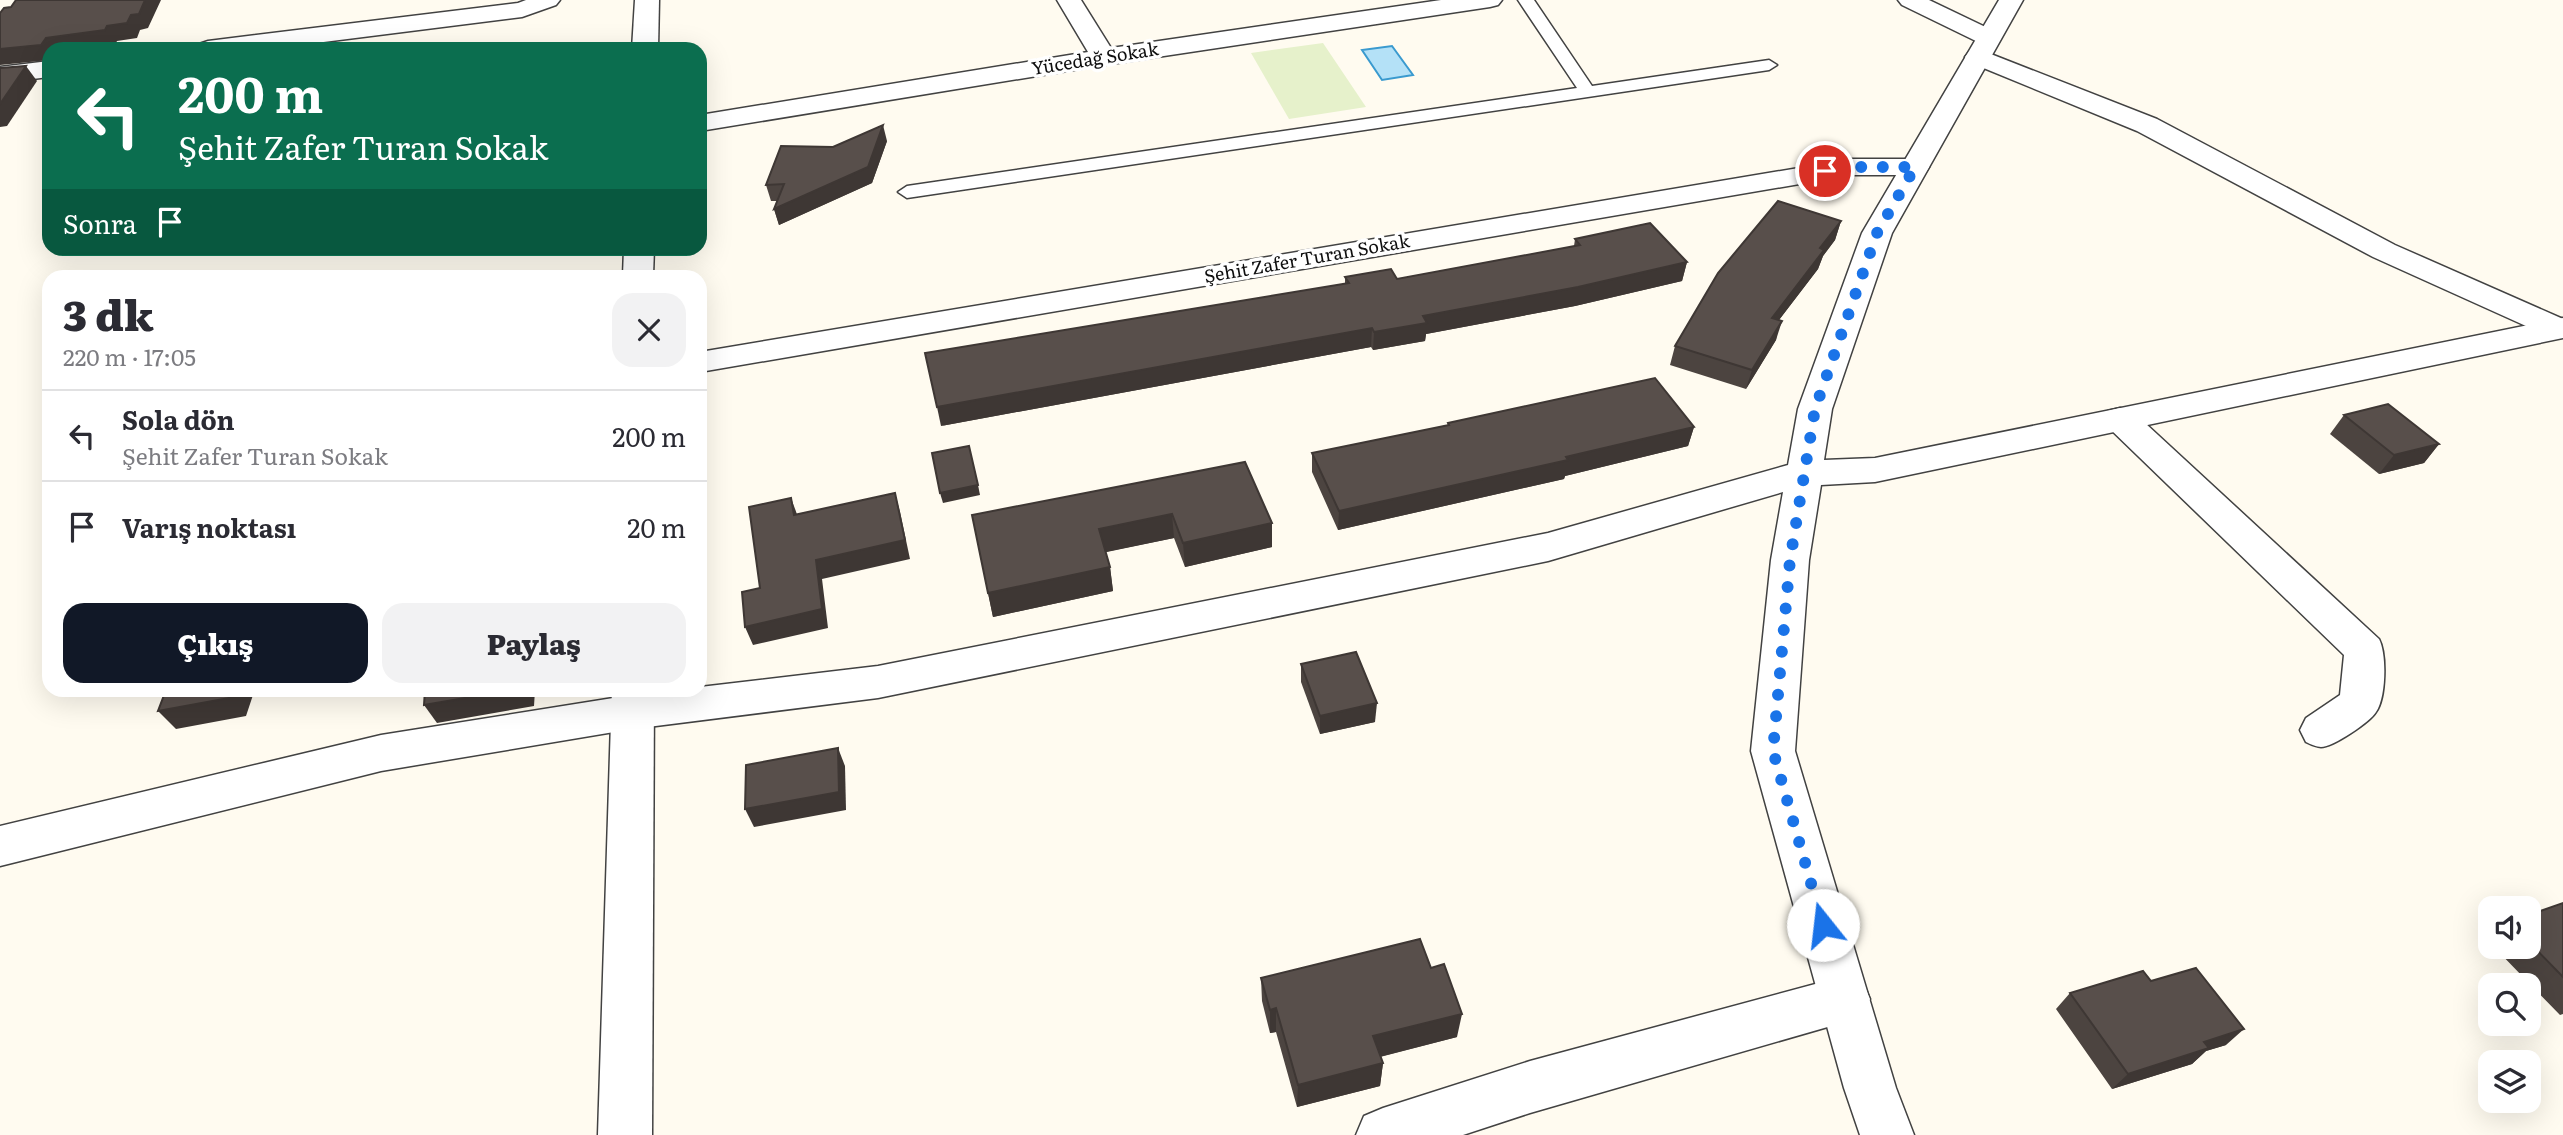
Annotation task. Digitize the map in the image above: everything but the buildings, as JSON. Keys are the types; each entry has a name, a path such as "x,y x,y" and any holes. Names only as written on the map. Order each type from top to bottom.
{"street":[{"path":"264,42 522,10 548,0"},
{"path":"645,42 646,0"},
{"path":"1069,0 1104,57"},
{"name":"Yücedağ Sokak","path":"707,122 1104,57 1490,0"},
{"path":"1910,0 1984,47 2147,125 2385,251 2560,328"},
{"path":"1887,1135 1773,751 1790,560 1815,409 1877,233 2011,0"},
{"path":"0,75 42,70"},
{"name":"Şehit Zafer Turan Sokak","path":"707,361 1852,167 1915,167"},
{"path":"707,695 878,682 1548,547 1804,473 1875,470 2560,328"},
{"path":"2120,419 2365,650 2360,703 2321,730"},
{"path":"0,846 381,753 633,701 685,697"},
{"path":"625,1135 633,701"},
{"path":"1383,1135 1530,1087 1845,999"}],"lane":[{"path":"1526,0 1587,91"},
{"path":"907,192 1769,65"}],"green space":[{"path":"1323,43 1366,107 1289,119 1251,53"}],"water":[{"path":"1392,46 1413,75 1382,80 1362,50"}],"route":[{"path":"1823,925 1773,751 1790,560 1815,409 1877,233 1915,167 1852,167 1825,171"}]}
